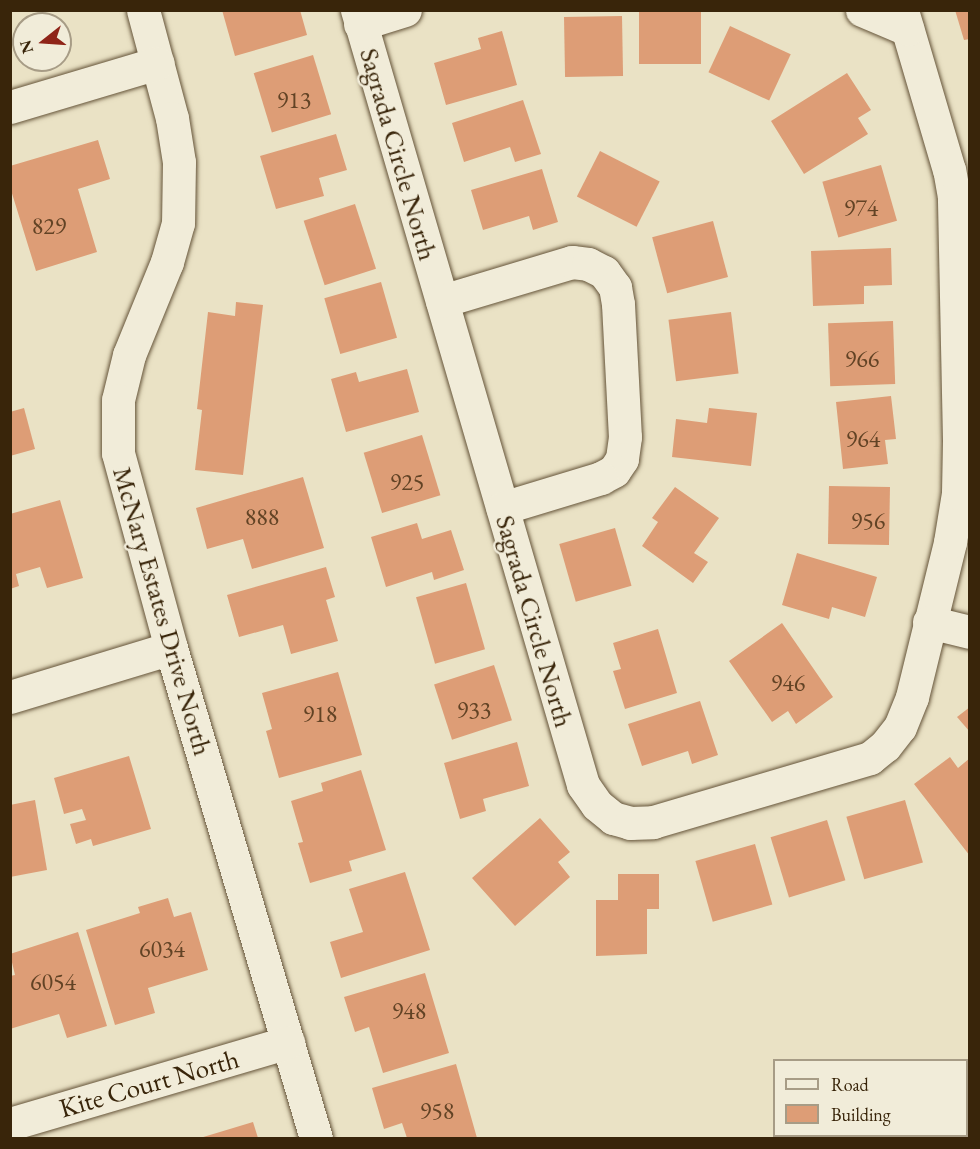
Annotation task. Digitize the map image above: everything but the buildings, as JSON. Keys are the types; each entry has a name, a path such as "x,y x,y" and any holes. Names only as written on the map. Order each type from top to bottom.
{"street":[{"name":"McNary Estates Drive North","path":"142,10 172,118 179,162 178,223 167,262 129,355 118,400 118,453 171,648 316,1138"},
{"path":"358,17 405,10"},
{"path":"862,10 904,20"},
{"name":"Sagrada Circle North","path":"358,17 583,785 597,805 613,818 630,823 653,822 870,758 885,746 900,727 912,697 950,542 958,494 959,440 954,197 950,170 904,20"},
{"path":"10,107 158,63"},
{"path":"441,301 572,262 588,264 604,272 615,287 618,304 625,437 622,459 614,471 601,478 502,508"},
{"path":"929,622 969,632"},
{"path":"10,697 171,648"},
{"name":"Kite Court North","path":"10,1124 288,1042"}]}
